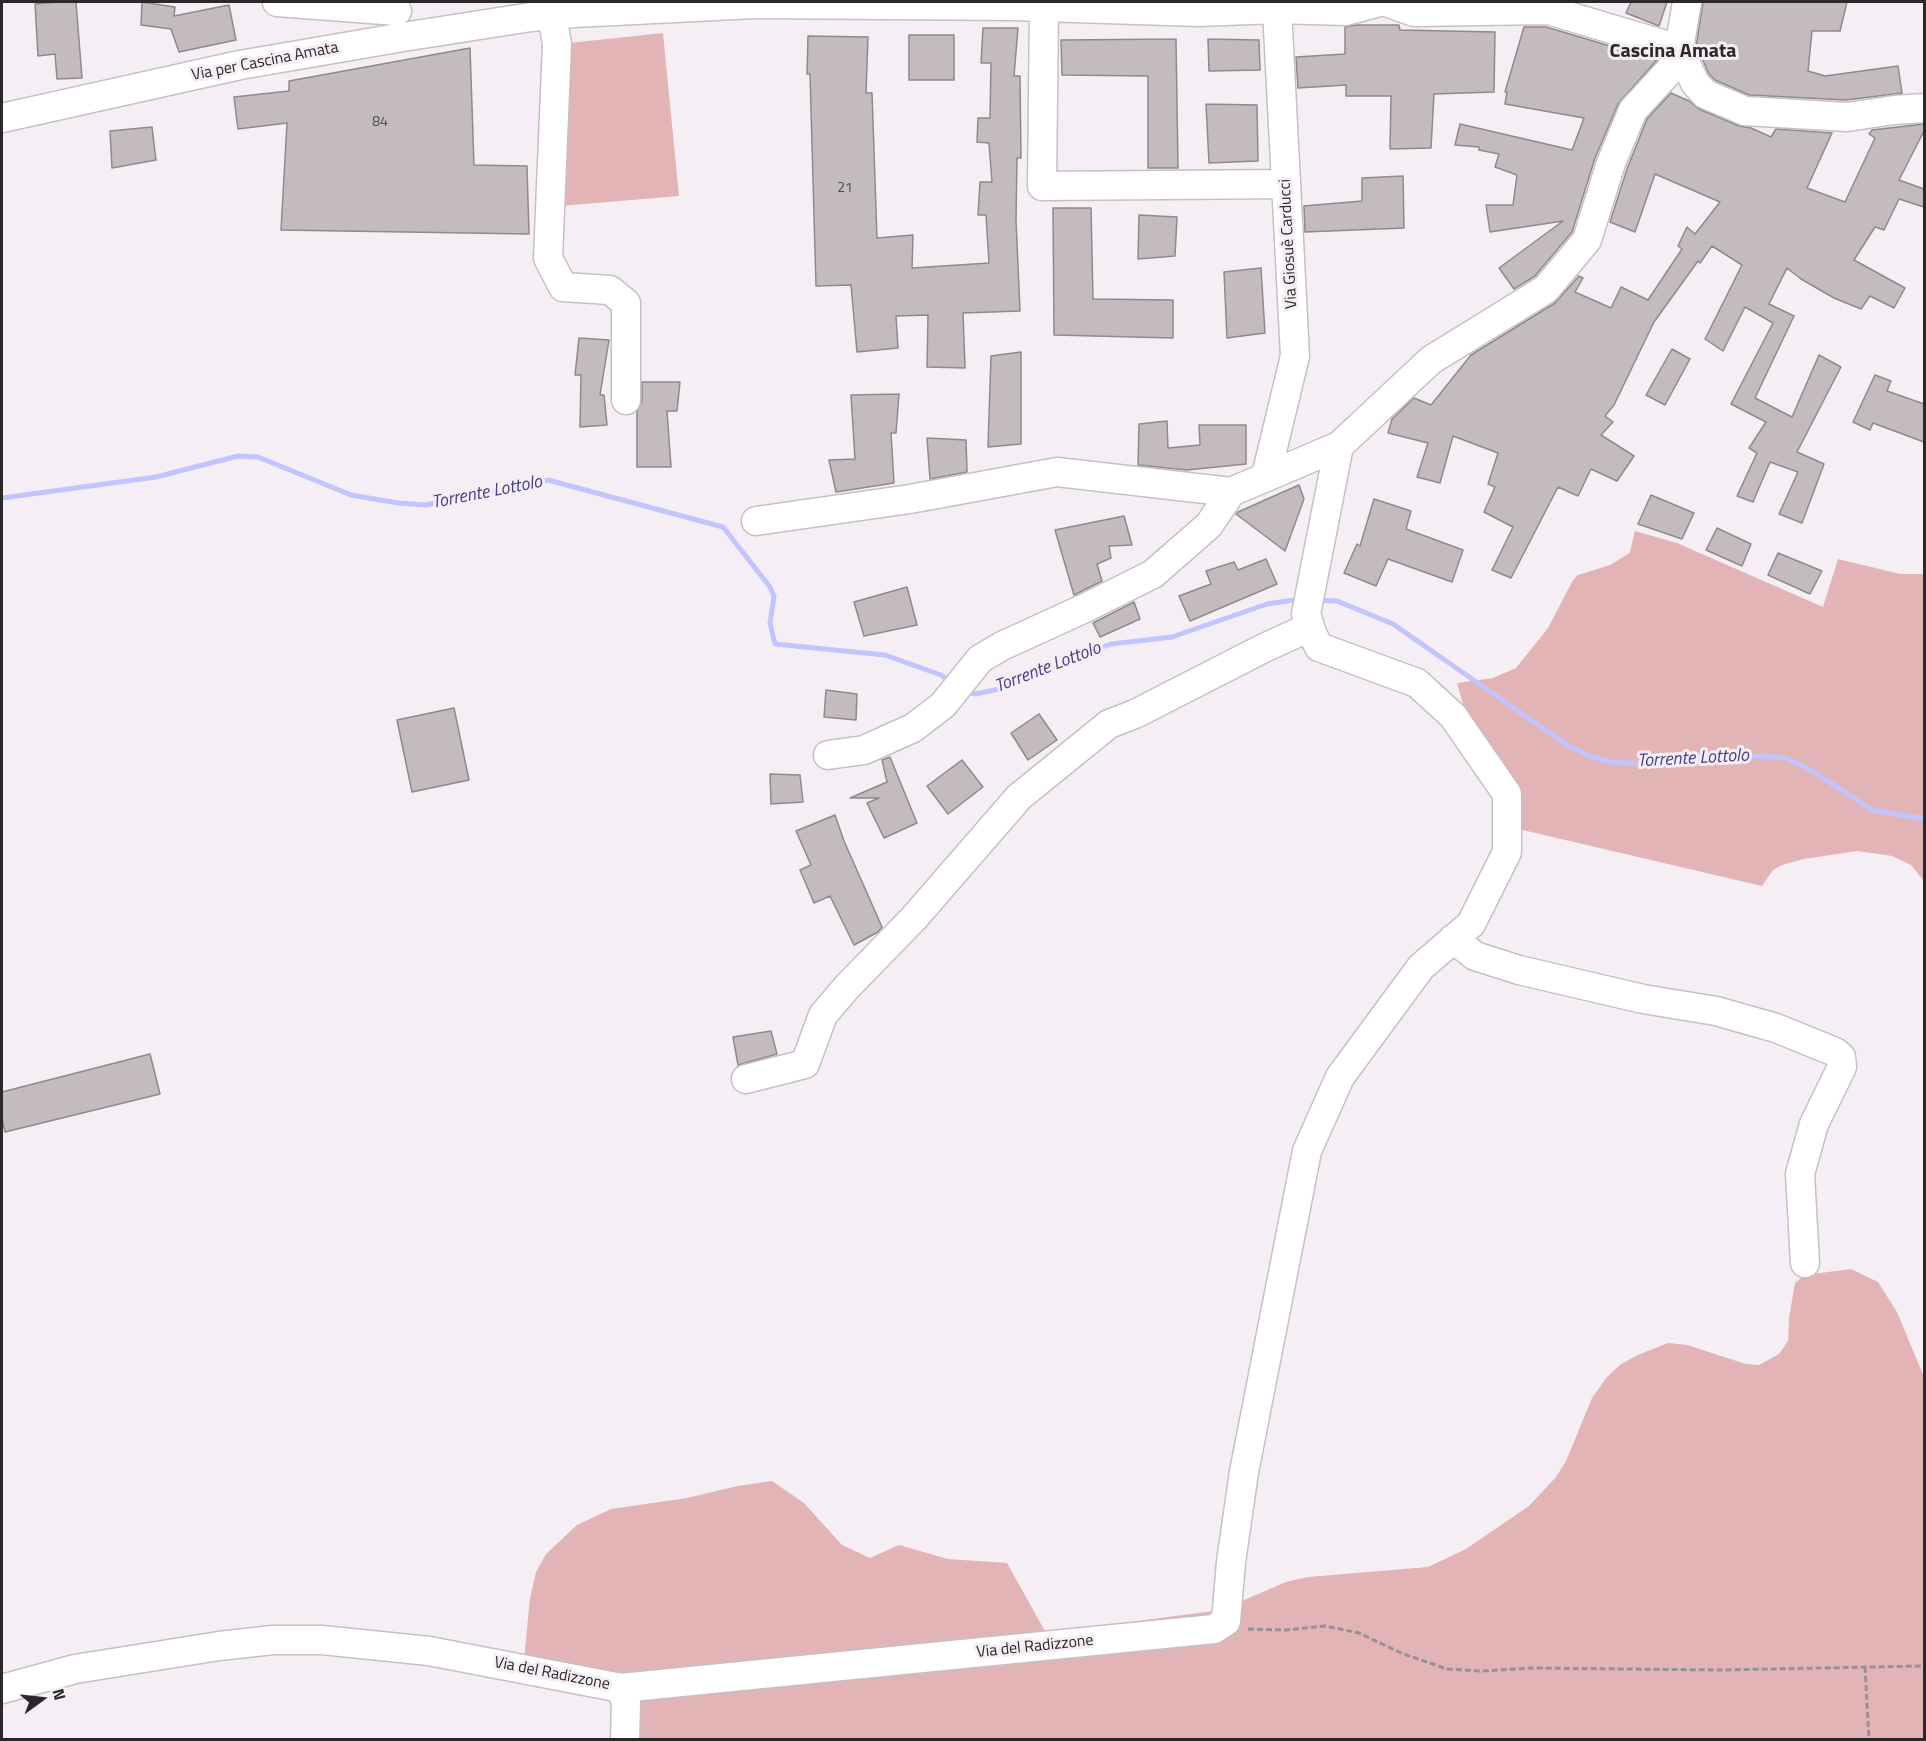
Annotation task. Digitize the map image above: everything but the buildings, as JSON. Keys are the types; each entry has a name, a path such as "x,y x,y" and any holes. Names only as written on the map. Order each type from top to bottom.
{"street":[{"path":"277,2 400,16"},
{"name":"Via per Cascina Amata","path":"2,118 240,65 400,16 542,16 755,4 1044,7 1198,12 1276,9 1346,11 1380,2"},
{"path":"1386,2 1414,12 1551,6 1679,49 1695,82 1705,94 1745,111 1847,117 1924,108"},
{"path":"756,521 910,499 1057,472 1231,492 1338,446 1431,360 1546,289 1587,240 1611,163 1633,110 1671,69 1679,49 1687,2"},
{"path":"1044,7 1042,186 1286,184"},
{"name":"Via Giosuè Carducci","path":"1266,476 1295,356 1276,9"},
{"path":"542,16 557,44 548,258 563,287 610,290 626,303 626,400"},
{"path":"1214,1629 1226,1621 1231,1562 1244,1472 1307,1151 1340,1077 1421,967 1471,924 1507,852 1507,794 1453,716 1417,684 1319,647 1310,610 1338,446"},
{"path":"828,755 864,750 913,728 943,705 980,659 1002,646 1153,574 1209,525 1231,492"},
{"path":"746,1079 805,1064 823,1015 914,918 1018,797 1109,724 1135,714 1264,648 1310,610"},
{"path":"1453,939 1475,956 1519,970 1643,999 1716,1011 1776,1028 1835,1052 1841,1057 1842,1067 1814,1124 1800,1174 1805,1263"},
{"name":"Via del Radizzone","path":"2,1689 75,1669 219,1646 273,1640 322,1640 429,1651 621,1688 1214,1629"},
{"path":"621,1688 626,1703 625,1740"}],"path":[{"path":"1214,1629 1286,1630 1324,1626 1359,1633 1401,1653 1447,1669 1481,1671 1533,1668 1720,1670 1924,1666"},
{"path":"1865,1667 1869,1740"}],"shaded area":[{"path":"663,33 679,196 560,206 541,46"},
{"path":"1635,531 1677,543 1823,607 1838,559 1900,574 1924,574 1924,881 1911,865 1892,856 1857,851 1804,859 1782,865 1773,870 1762,886 1514,828 1475,747 1457,683 1493,678 1516,668 1548,628 1573,580 1578,575 1610,565 1628,554"},
{"path":"1851,1269 1878,1282 1897,1312 1924,1377 1924,1739 631,1739 630,1681 524,1660 530,1598 536,1572 546,1554 577,1525 611,1509 687,1498 772,1481 804,1503 842,1545 870,1558 899,1545 948,1559 1007,1563 1046,1633 1221,1610 1286,1582 1308,1577 1428,1567 1466,1549 1529,1506 1556,1477 1566,1461 1592,1398 1607,1377 1621,1364 1668,1343 1687,1345 1746,1364 1759,1365 1779,1354 1788,1341 1795,1283 1805,1275"}],"waterway":[{"name":"Torrente Lottolo","path":"2,498 156,477 238,456 258,457 351,495 398,503 426,505 548,480 723,527 770,587 774,596 770,623 775,644 885,655 941,675 951,682"},
{"name":"Torrente Lottolo","path":"966,692 976,694 1012,686 1079,655 1111,644 1172,637 1267,604 1300,599"},
{"name":"Torrente Lottolo","path":"1319,600 1337,601 1393,624 1567,745 1587,755 1610,762 1658,765 1760,756 1785,758 1806,767 1872,810 1924,819"}],"district":[{"name":"Cascina Amata","path":"1673,52"}]}
